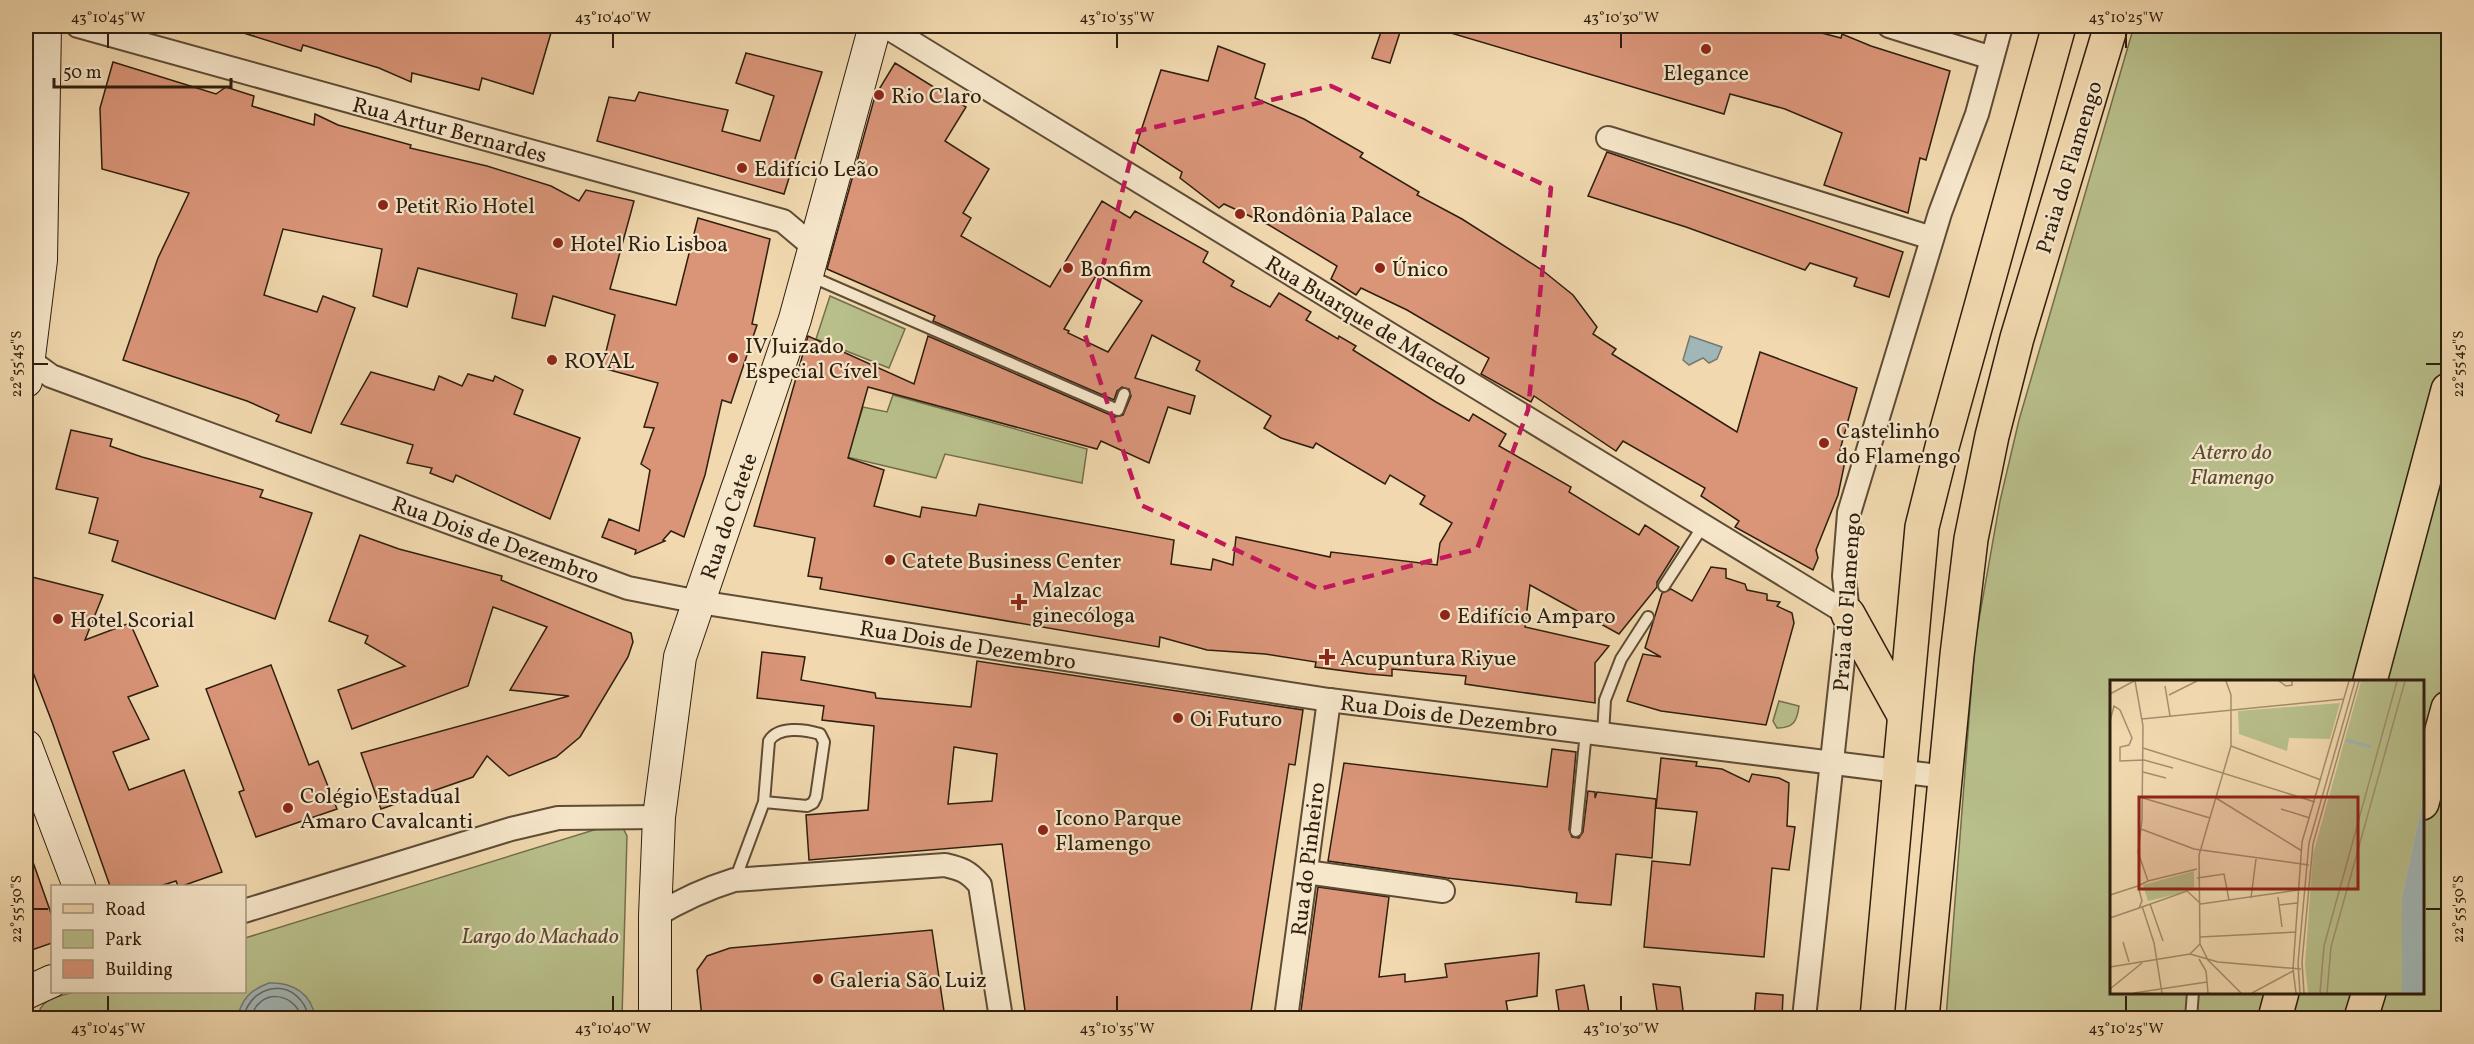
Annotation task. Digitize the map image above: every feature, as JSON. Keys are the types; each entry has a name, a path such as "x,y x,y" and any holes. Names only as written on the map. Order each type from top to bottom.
{"main road":[{"path":"28,371 32,291 41,260 38,199 45,26"},
{"name":"Rua do Catete","path":"655,1018 655,915 659,818 680,657 795,320 875,26"},
{"name":"Praia do Flamengo","path":"1877,1018 1922,527 1942,447 2059,26"},
{"name":"Praia do Flamengo","path":"1922,1018 1957,655 1971,539 1992,436 2017,338 2111,26"},
{"path":"2370,680 2448,390"},
{"path":"1848,614 1904,715"},
{"path":"2423,797 2448,708"},
{"path":"26,746 80,885"},
{"path":"26,993 51,981"},
{"path":"2275,1018 2282,993"},
{"path":"2361,1018 2368,993"}],"street":[{"name":"Rua Artur Bernardes","path":"78,26 783,221 811,261"},
{"name":"Rua Buarque de Macedo","path":"885,26 1848,614"},
{"path":"1889,26 1992,58"},
{"name":"Praia do Flamengo","path":"1804,1018 1848,614 1844,576 1849,513 1932,238 1977,114 2001,26"},
{"path":"1608,138 1932,238"},
{"name":"Rua Dois de Dezembro","path":"28,371 51,376 628,588 699,602 1329,700 1946,777"},
{"name":"Rua do Pinheiro","path":"1286,1018 1329,700"},
{"path":"246,910 558,818 659,818"},
{"path":"655,915 689,896 734,880 945,865 970,873 980,885 1001,1018"},
{"path":"1306,872 1443,891"}],"lane":[{"path":"811,261 1118,410 1124,394"},
{"path":"1664,586 1704,526"},
{"path":"1576,831 1594,733 1605,700 1621,659 1648,618"},
{"path":"734,880 764,802 769,741 773,734 780,731 820,734 824,742 816,798 813,803 807,806 764,802"},
{"path":"2191,1018 2193,993"}],"highlighted area":[{"path":"1331,86 1551,188 1528,410 1477,549 1319,589 1141,505 1085,335 1138,131"}],"green space":[{"name":"Aterro do Flamengo","path":"2134,26 2448,26 2448,1018 1946,1018 1975,642 2000,501 2019,420"},
{"path":"830,296 905,329 889,368 816,339"},
{"path":"893,395 1087,449 1082,483 945,454 936,478 847,457 863,407 887,412"},
{"path":"1779,701 1799,706 1793,723 1787,727 1777,728 1773,721"},
{"name":"Largo do Machado","path":"610,825 622,826 627,836 622,1018 38,1018 45,1003 55,997 70,993 246,993 246,938"}],"water":[{"path":"1690,336 1722,347 1717,359 1709,363 1703,358 1689,365 1683,360"},
{"path":"269,983 286,985 300,991 310,1002 315,1018 237,1018 248,996"}],"building":[{"path":"235,26 553,26 533,94 482,78 479,90 412,73 411,82 379,68 303,45 301,51 234,30"},
{"path":"1383,26 1402,26 1390,63 1372,58"},
{"path":"1444,26 1795,26 1841,38 1842,34 1871,46 1950,71 1926,160 1920,158 1908,213 1824,185 1842,133 1785,109 1730,94 1724,114 1444,31"},
{"path":"1218,46 1265,64 1255,98 1304,119 1363,153 1360,157 1419,192 1417,195 1462,219 1542,270 1573,295 1597,327 1593,334 1616,349 1612,354 1737,432 1760,352 1857,388 1840,450 1847,452 1838,495 1816,550 1818,558 1813,570 1735,527 1739,521 1701,496 1705,488 1623,441 1616,451 1534,396 1531,402 1481,374 1489,358 1407,310 1361,288 1356,295 1331,279 1337,266 1269,225 1224,204 1219,208 1180,178 1182,172 1137,143 1161,70 1208,81"},
{"name":"Edifício Leão","path":"746,53 822,72 784,194 597,141 609,97 635,101 639,92 728,110 722,131 760,141 774,96 736,83"},
{"path":"113,62 216,94 226,87 254,96 252,106 314,125 315,114 338,125 411,145 410,148 487,166 551,186 579,201 586,190 634,201 610,289 676,305 698,218 770,239 752,324 757,325 731,403 722,400 705,475 684,537 671,531 663,540 665,541 635,554 636,550 602,537 609,519 639,531 650,470 641,464 654,428 644,427 658,383 602,368 615,315 553,296 545,326 512,318 517,294 418,268 407,307 373,296 382,249 283,229 264,295 317,312 323,296 355,308 311,433 276,421 279,415 247,401 123,360 158,258 189,193 102,169 100,108"},
{"path":"895,63 966,107 945,141 989,169 963,213 971,218 961,236 1050,287 1102,201 1130,218 1135,211 1208,252 1203,262 1234,281 1231,286 1270,307 1279,293 1311,312 1306,320 1338,339 1339,336 1356,346 1353,350 1436,402 1469,421 1473,414 1506,434 1499,446 1571,487 1569,492 1639,535 1645,525 1679,547 1657,582 1657,587 1619,634 1530,585 1525,627 1609,646 1595,663 1595,703 1465,684 1466,676 1392,669 1392,676 1368,674 1315,667 1316,662 1265,654 1207,650 1160,637 1159,647 820,589 822,578 808,576 815,538 754,526 808,336 914,384 928,336 1115,417 1123,415 1131,396 1129,389 1122,387 1117,391 1114,400 933,321 935,316 827,269 875,96","holes":["1097,274 1142,301 1108,352 1064,329","1152,335 1200,361 1196,370 1271,416 1264,428 1281,438 1313,448 1316,443 1385,484 1390,475 1425,496 1420,504 1452,523 1440,543 1437,565 1331,552 1330,557 1236,537 1233,565 1213,559 1211,570 1171,564 1174,540 979,504 976,516 922,507 920,517 874,506 884,470 848,458 868,387 1097,449 1101,441 1149,463 1168,407 1190,414 1195,396 1135,378"]},
{"path":"1607,152 1903,252 1889,297 1854,286 1857,278 1810,263 1805,270 1686,227 1588,196"},
{"path":"371,372 434,390 439,376 462,386 468,374 493,381 495,376 523,390 514,414 580,438 550,519 456,475 453,482 430,473 432,468 407,463 413,445 341,424"},
{"path":"71,430 112,439 110,446 142,457 263,490 260,497 312,513 275,619 112,561 118,541 89,533 98,498 56,489"},
{"path":"360,535 399,549 502,576 501,580 631,633 633,642 628,657 580,737 556,757 509,776 487,756 473,777 381,809 361,753 569,696 510,690 547,627 493,607 468,686 352,729 338,690 405,666 365,643 368,636 329,621"},
{"path":"1711,567 1726,569 1726,578 1745,584 1747,590 1767,594 1767,600 1780,602 1777,606 1792,613 1794,623 1766,725 1661,711 1627,701 1643,654 1661,657 1645,648 1662,593 1671,589 1692,601"},
{"path":"32,577 103,595 85,640 130,623 158,686 128,697 149,739 113,752 129,790 184,770 222,872 185,885 178,885 176,881 163,885 110,885 26,654 26,613"},
{"name":"Icono Parque Flamengo","path":"762,652 805,657 801,680 875,693 876,698 971,707 977,661 1303,710 1295,765 1289,764 1250,1018 1026,1018 1002,844 809,860 806,815 868,810 874,726 822,720 824,706 757,698","holes":["954,747 997,754 992,801 948,804"]},
{"path":"271,665 309,765 318,761 337,809 256,837 239,792 244,790 206,689"},
{"path":"1552,749 1576,752 1569,830 1572,837 1579,838 1583,832 1588,791 1595,792 1595,798 1597,792 1656,799 1652,858 1616,854 1611,905 1576,902 1577,893 1328,861 1344,763 1547,787"},
{"path":"1661,758 1697,762 1696,766 1722,769 1749,782 1752,774 1779,778 1789,783 1787,826 1795,827 1789,870 1772,868 1764,957 1644,947 1652,861 1690,865 1697,812 1656,808"},
{"path":"26,848 28,848 51,913 51,943 26,952"},
{"path":"1318,887 1389,897 1379,977 1405,974 1405,982 1447,977 1445,964 1539,953 1537,996 1506,1001 1509,1018 1300,1018"},
{"name":"Galeria São Luiz","path":"932,930 945,1018 702,1018 697,970 707,956 730,948"},
{"path":"1653,984 1680,987 1684,1018 1658,1018"},
{"path":"1584,985 1590,1018 1560,1018 1556,990"},
{"path":"1756,993 1783,995 1782,1018 1754,1018"}],"place":[{"name":"Elegance","path":"1706,49"},
{"name":"Rio Claro","path":"879,95"},
{"name":"Edifício Leão","path":"742,168"},
{"name":"Petit Rio Hotel","path":"383,205"},
{"name":"Rondônia Palace","path":"1240,214"},
{"name":"Hotel Rio Lisboa","path":"558,243"},
{"name":"Bonfim","path":"1068,268"},
{"name":"Único","path":"1380,268"},
{"name":"IV Juizado Especial Cível","path":"733,358"},
{"name":"ROYAL","path":"552,360"},
{"name":"Castelinho do Flamengo","path":"1824,443"},
{"name":"Catete Business Center","path":"890,560"},
{"name":"Malzac ginecóloga","path":"1019,602"},
{"name":"Edifício Amparo","path":"1445,615"},
{"name":"Hotel Scorial","path":"58,619"},
{"name":"Acupuntura Riyue","path":"1327,657"},
{"name":"Oi Futuro","path":"1178,718"},
{"name":"Colégio Estadual Amaro Cavalcanti","path":"288,808"},
{"name":"Icono Parque Flamengo","path":"1043,830"},
{"name":"Galeria São Luiz","path":"818,979"}]}
